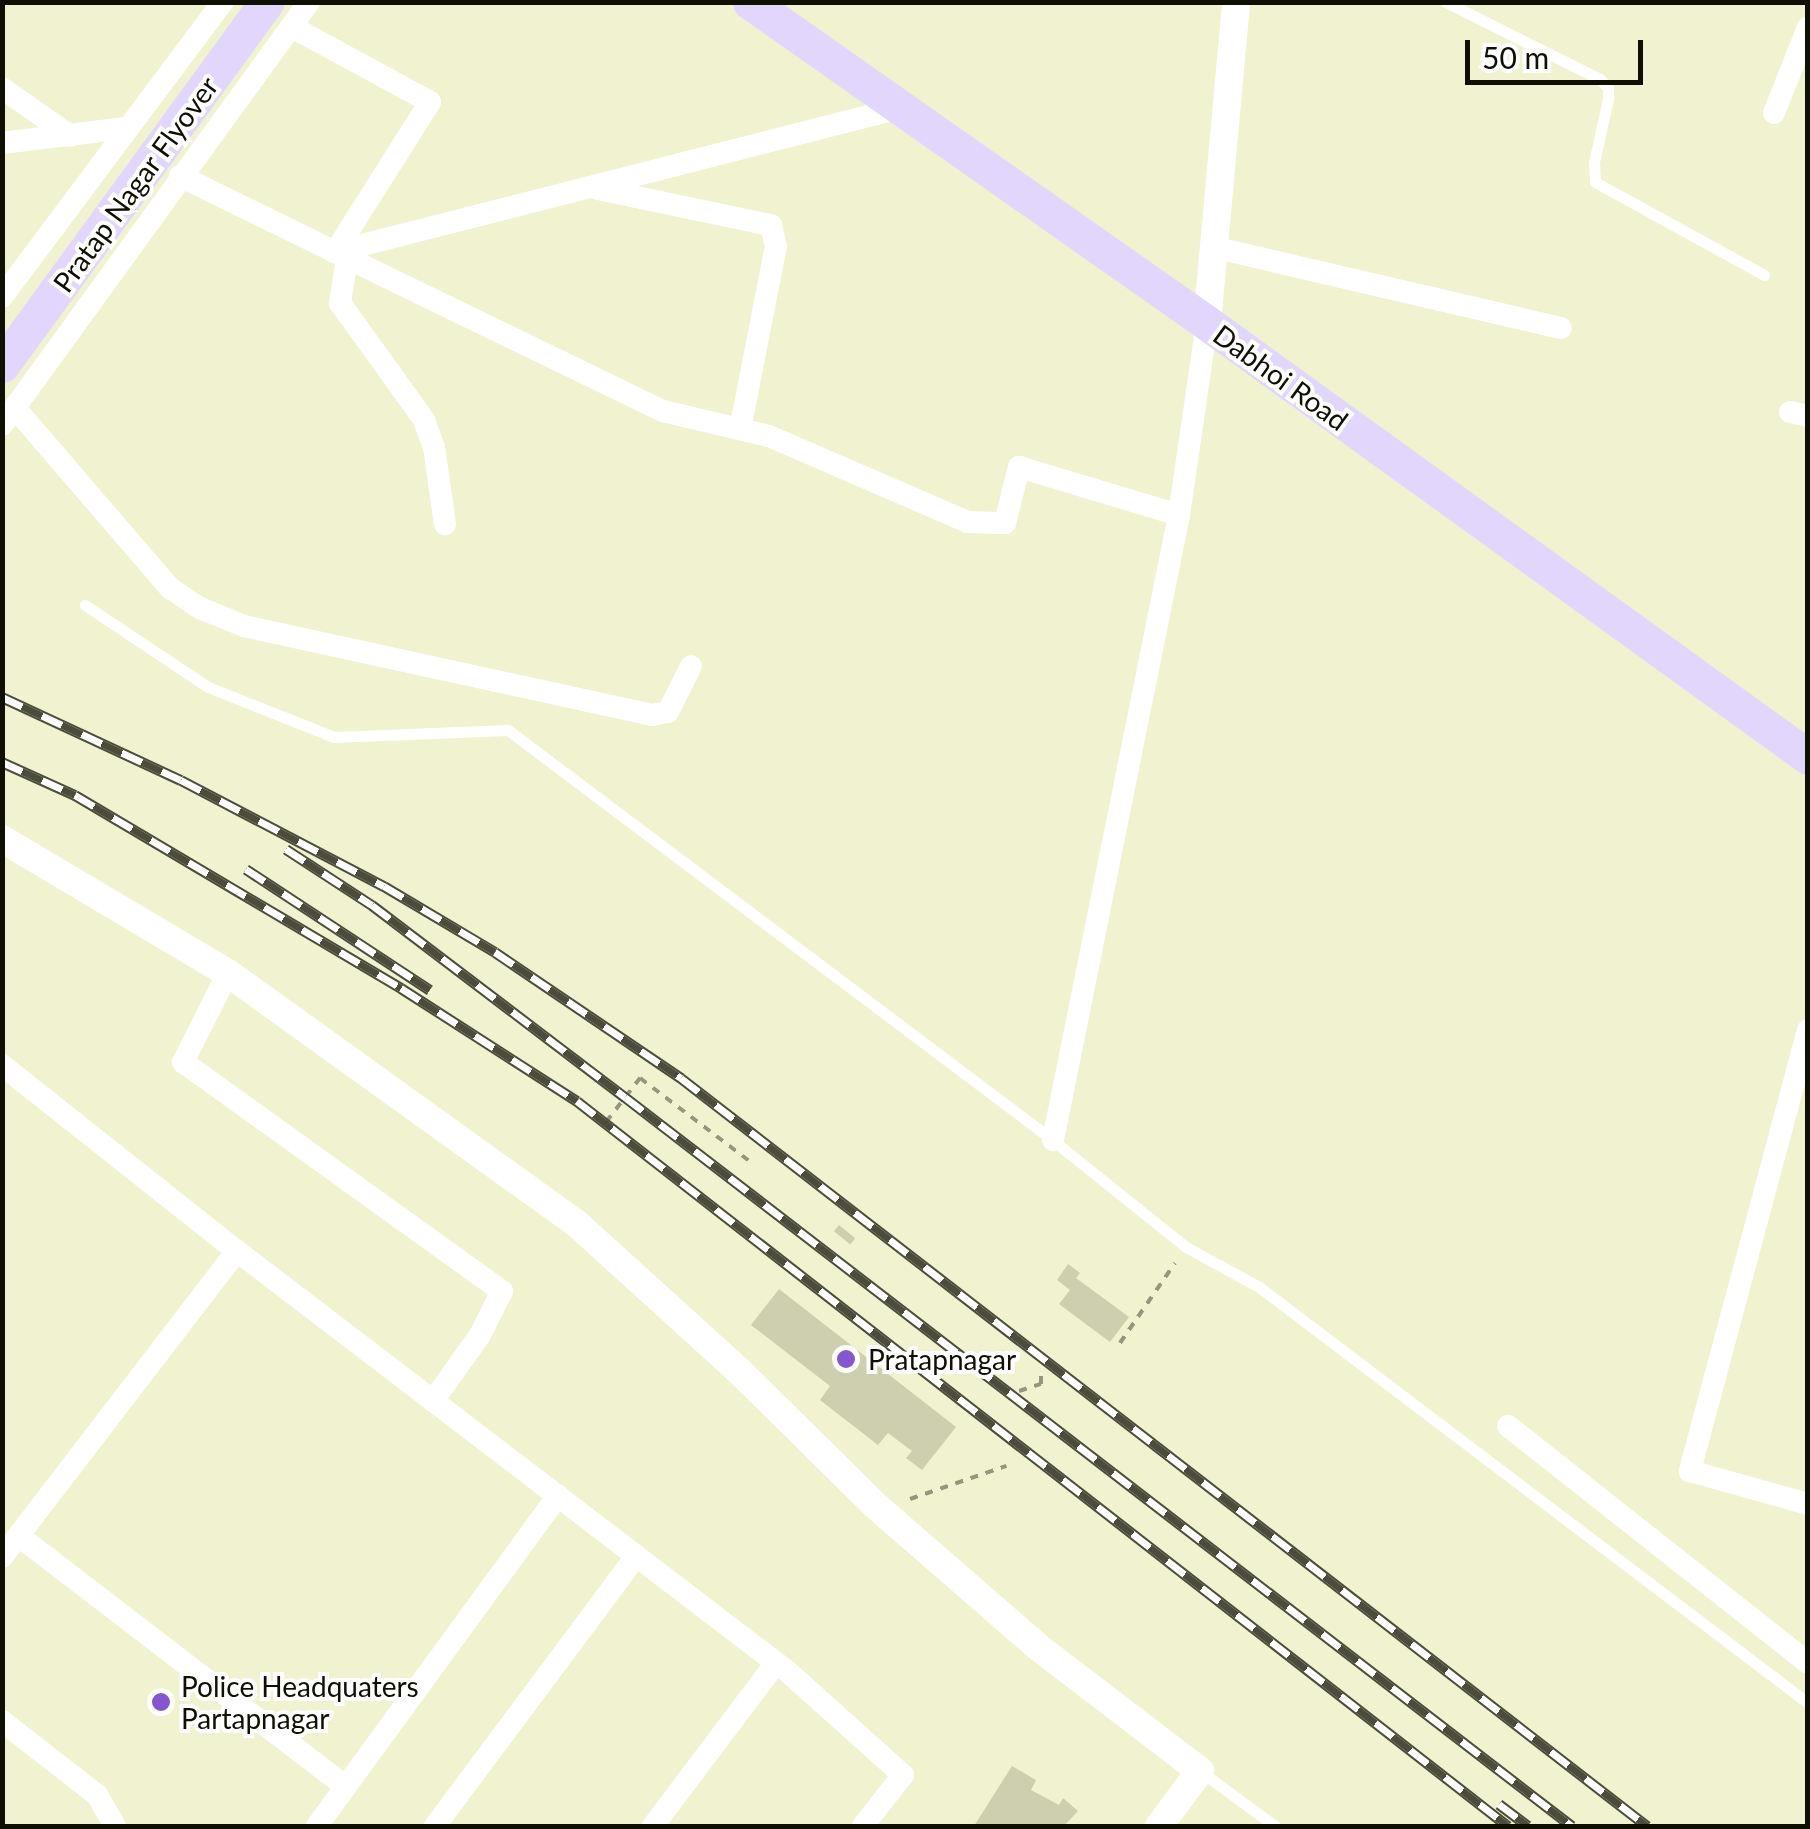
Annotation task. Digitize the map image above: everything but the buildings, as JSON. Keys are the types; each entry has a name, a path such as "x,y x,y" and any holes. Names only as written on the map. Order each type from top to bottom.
{"main road":[{"name":"Dabhoi Road","path":"750,2 1804,748"},
{"name":"Pratap Nagar Flyover","path":"2,365 280,15"}],"street":[{"path":"2,297 223,2"},
{"path":"309,2 280,15 180,176 56,358 9,417 170,588 200,608 244,626 652,715 668,712 691,666"},
{"path":"1053,1140 1179,515 1217,248 1236,2"},
{"path":"280,15 430,102 341,255 340,303 424,420 434,447 445,524"},
{"path":"1774,113 1808,27"},
{"path":"2,88 70,136"},
{"path":"341,255 896,109"},
{"path":"2,144 126,128"},
{"path":"180,176 662,411 769,436 968,522 1005,523 1019,467 1179,515"},
{"path":"590,187 771,225 776,246 740,429"},
{"path":"1217,248 1561,328"},
{"path":"2,839 228,973 576,1223 882,1509 1038,1646 1200,1770 1159,1826"},
{"path":"228,973 183,1062 502,1291 480,1335 433,1401"},
{"path":"1808,1030 1797,1110 1690,1471 1808,1504"},
{"path":"2,1064 237,1252 776,1663 902,1775 864,1826"},
{"path":"2,1557 237,1252"},
{"path":"1508,1426 1808,1663"},
{"path":"318,1826 558,1496"},
{"path":"19,1536 346,1787"},
{"path":"435,1826 636,1556"},
{"path":"653,1826 776,1663"},
{"path":"2,1721 98,1795 115,1826"}],"lane":[{"path":"1446,2 1600,78 1608,88 1608,100 1594,162 1595,182 1764,275"},
{"path":"84,605 208,687 334,737 508,730 1053,1140 1186,1246 1259,1288 1808,1703"},
{"path":"1200,1770 1275,1826"}],"path":[{"path":"606,1122 640,1078 748,1160"},
{"path":"1120,1343 1186,1246"},
{"path":"1018,1391 1041,1384 1041,1368"},
{"path":"882,1509 1006,1466"}],"railway":[{"path":"2,697 181,780 384,886 495,952 681,1078 1647,1826"},
{"path":"2,762 75,795 401,988 577,1101 1508,1826"},
{"path":"286,849 372,905 625,1097 1572,1826"},
{"path":"246,869 430,990"},
{"path":"1499,1804 1528,1826"}],"place":[{"name":"Pratapnagar","path":"846,1359"},
{"name":"Police Headquaters Partapnagar","path":"161,1702"}]}
